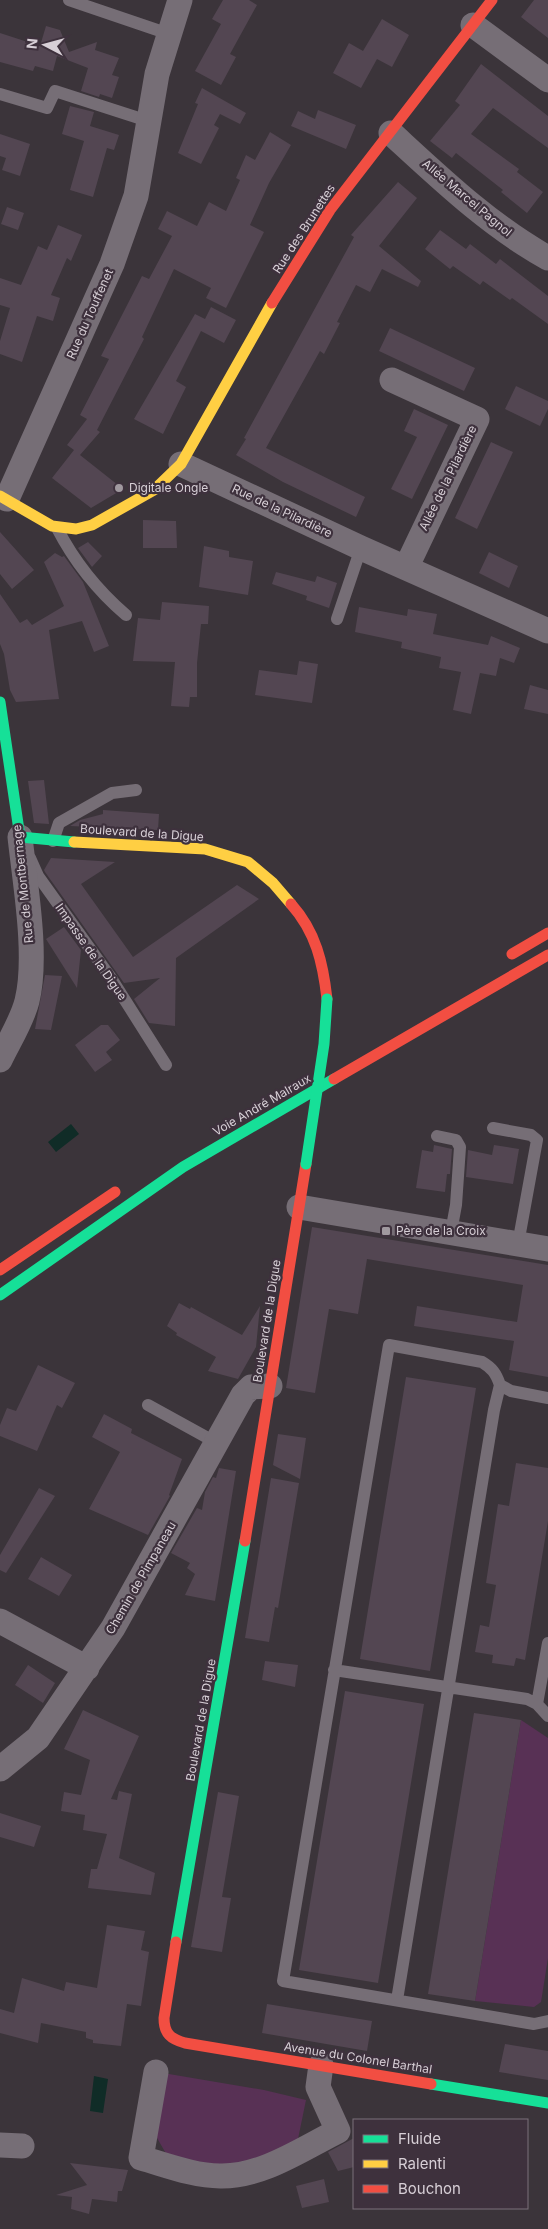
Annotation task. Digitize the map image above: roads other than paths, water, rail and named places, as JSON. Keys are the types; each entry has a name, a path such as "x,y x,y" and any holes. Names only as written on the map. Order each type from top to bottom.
{"street":[{"name":"Rue du Touffenet","path":"3,498 112,264 126,225 136,196 148,120 169,34 180,0"},
{"name":"Rue des Brunettes","path":"181,464 278,293 330,210 492,0"},
{"path":"473,25 548,80"},
{"name":"Allée Marcel Pagnol","path":"391,133 450,186 510,234 548,258"},
{"name":"Allée de la Pilardière","path":"392,380 476,419 406,568"},
{"path":"3,498 16,502 42,523 57,528 70,529 92,525 154,490 181,464"},
{"name":"Rue de la Pilardière","path":"181,464 360,548 548,631"},
{"name":"Rue de Montbernage","path":"0,702 7,794 20,837 28,907 32,968 27,1002 0,1060"},
{"name":"Boulevard de la Digue","path":"20,837 53,841 205,849 248,862 273,883 295,908 311,932 323,964 327,999 324,1044 228,1646 165,2004 163,2023 166,2034"},
{"path":"505,958 548,933"},
{"name":"Voie André Malraux","path":"0,1294 183,1168 548,954"},
{"name":"Voie André Malraux","path":"304,1077 330,1061"},
{"path":"0,1270 121,1188"},
{"path":"299,1207 548,1249"},
{"name":"Chemin de Pimpaneau","path":"0,1769 38,1738 87,1668 113,1628 247,1390 256,1386 270,1386"},
{"path":"0,1621 87,1668"},
{"name":"Avenue du Colonel Barthal","path":"166,2034 171,2039 185,2043 548,2103"},
{"path":"156,2072 141,2158 203,2174 221,2176 251,2173 338,2131 318,2088 321,2065"}],"lane":[{"path":"69,0 169,34"},
{"path":"0,94 47,108 55,91 148,120"},
{"path":"57,528 71,553 104,596 126,616"},
{"path":"337,619 360,548"},
{"path":"53,841 59,822 112,793 136,790"},
{"name":"Impasse de la Digue","path":"20,837 38,876 111,978 166,1065"},
{"path":"493,1128 531,1135 537,1140 518,1244"},
{"path":"437,1136 456,1140 460,1147 456,1205 451,1232"},
{"path":"397,2000 494,1410 500,1385 497,1374 482,1362 389,1345 283,1981 534,2024 548,2021"},
{"path":"500,1385 511,1391 548,1398"},
{"path":"148,1405 217,1444"},
{"path":"537,1704 548,1643"},
{"path":"334,1670 527,1699 537,1704 548,1716"}],"place":[{"name":"Digitale Ongle","path":"119,488"},
{"name":"Père de la Croix","path":"386,1231"}]}
